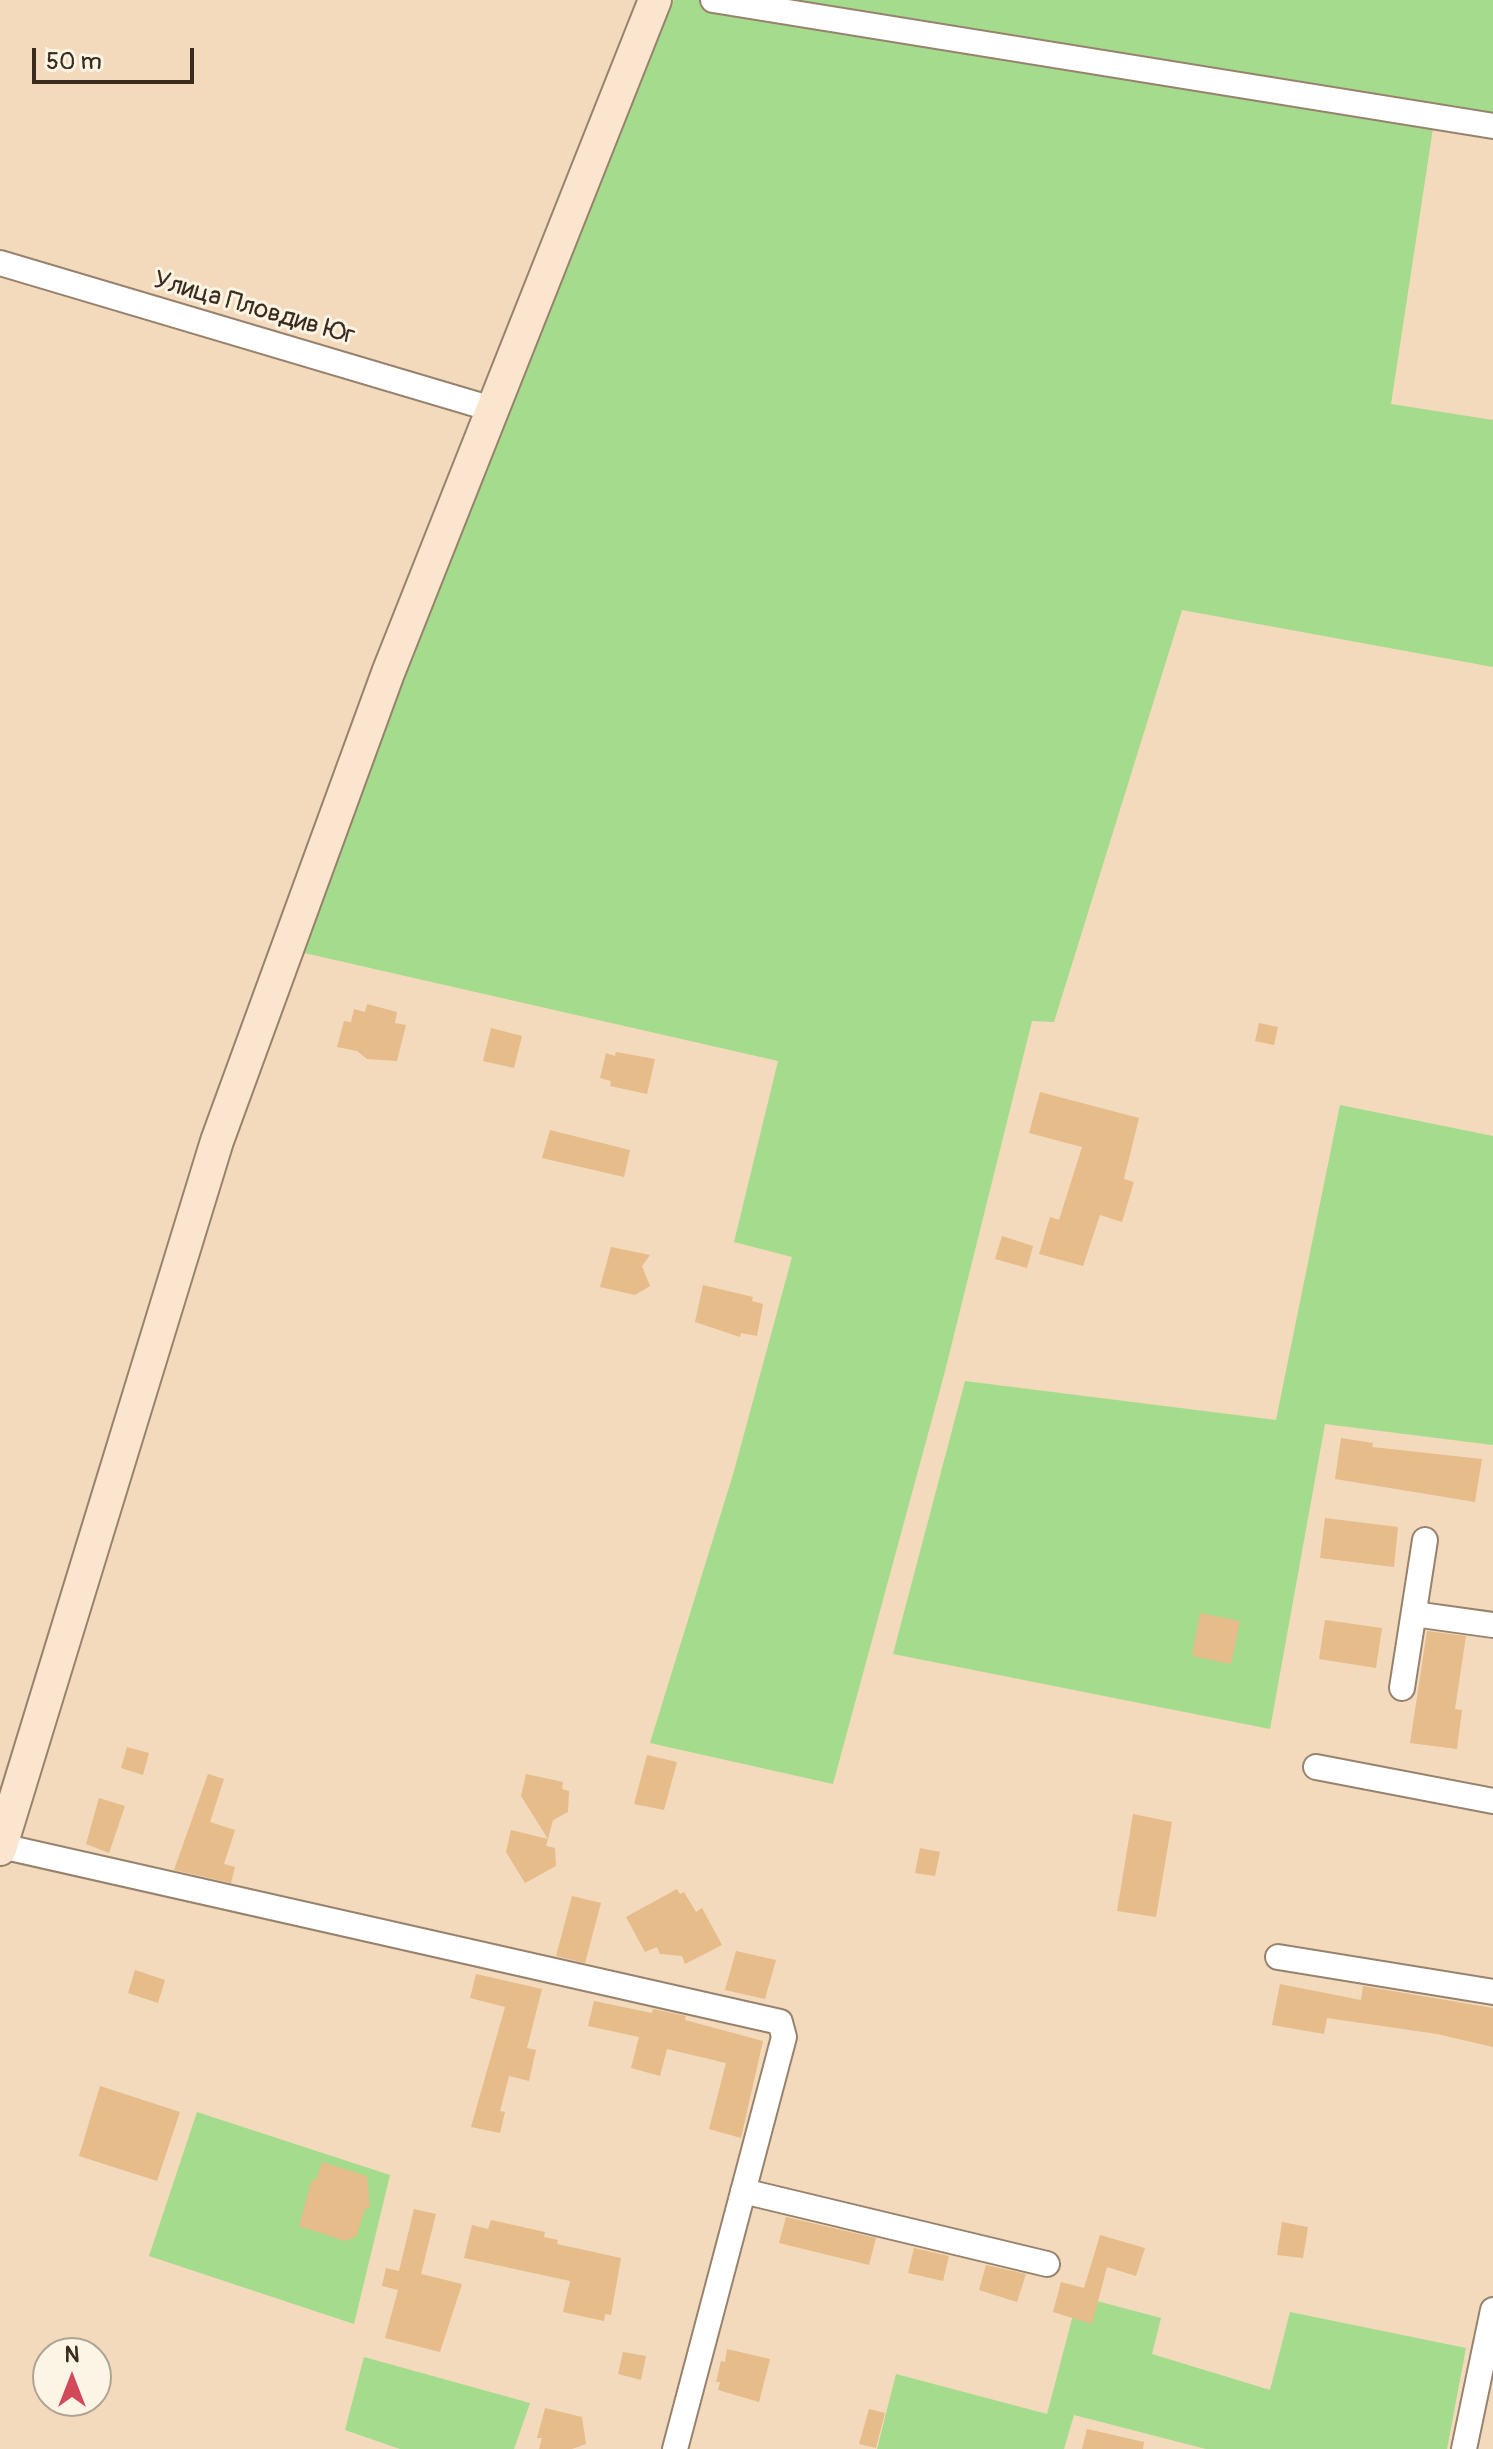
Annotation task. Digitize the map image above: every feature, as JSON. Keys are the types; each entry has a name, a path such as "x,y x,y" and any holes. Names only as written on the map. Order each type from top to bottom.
{"street":[{"path":"655,0 388,673 217,1141 0,1848 780,2022 784,2037 675,2449"},
{"path":"713,0 1493,126"},
{"name":"Улица Пловдив Юг","path":"0,263 492,409"},
{"path":"1402,1688 1425,1540"},
{"path":"1414,1614 1493,1625"},
{"path":"1316,1767 1493,1801"},
{"path":"1278,1957 1493,1992"},
{"path":"743,2191 1047,2264"},
{"path":"1464,2449 1493,2310"}],"green space":[{"path":"674,0 1493,0 1493,122 1435,115 1391,404 1493,420 1493,667 1182,610 1054,1022 1032,1021 944,1375 833,1784 650,1743 734,1471 792,1257 734,1242 778,1061 300,952 407,662"},
{"path":"1340,1105 1493,1136 1493,1445 1325,1424 1270,1729 893,1654 965,1381 1276,1420"},
{"path":"197,2112 390,2175 354,2324 149,2256"},
{"path":"1078,2296 1161,2318 1152,2354 1270,2390 1290,2312 1466,2348 1447,2449 1206,2449 1074,2415 1064,2449 877,2449 896,2374 1047,2414"},
{"path":"364,2357 530,2403 514,2449 400,2449 345,2430"}],"building":[{"path":"367,1004 397,1012 395,1023 406,1025 397,1061 367,1059 357,1051 337,1047 344,1021 351,1022 354,1009 365,1012"},
{"path":"1259,1023 1278,1027 1274,1045 1255,1041"},
{"path":"491,1028 522,1036 514,1068 483,1061"},
{"path":"616,1052 655,1059 647,1094 610,1086 611,1081 600,1078 606,1053 615,1056"},
{"path":"1040,1092 1139,1118 1124,1179 1134,1182 1122,1222 1100,1215 1083,1266 1039,1254 1050,1217 1059,1220 1082,1147 1029,1133"},
{"path":"550,1130 630,1150 624,1177 542,1158"},
{"path":"1002,1236 1033,1246 1027,1268 995,1259"},
{"path":"611,1247 650,1255 642,1266 650,1286 635,1295 600,1287"},
{"path":"703,1285 753,1297 752,1301 763,1304 757,1336 741,1333 740,1337 695,1322"},
{"path":"1341,1438 1373,1443 1372,1447 1482,1459 1475,1502 1335,1479"},
{"path":"1325,1518 1398,1527 1394,1567 1320,1558"},
{"path":"1200,1613 1240,1621 1231,1664 1192,1656"},
{"path":"1325,1620 1382,1628 1376,1668 1319,1659"},
{"path":"1427,1631 1466,1636 1455,1709 1462,1710 1457,1749 1410,1743"},
{"path":"127,1747 149,1753 143,1775 121,1768"},
{"path":"647,1755 677,1762 664,1810 634,1804"},
{"path":"208,1774 224,1779 210,1822 235,1830 224,1864 235,1867 231,1883 174,1870"},
{"path":"526,1774 563,1782 562,1789 569,1791 568,1812 553,1820 548,1839 521,1796"},
{"path":"99,1798 125,1806 109,1853 86,1844"},
{"path":"1133,1814 1172,1822 1156,1917 1117,1911"},
{"path":"511,1830 548,1839 546,1846 555,1848 556,1866 525,1883 506,1852"},
{"path":"920,1848 940,1852 935,1876 915,1873"},
{"path":"677,1889 680,1894 684,1892 696,1912 702,1908 722,1945 685,1964 682,1956 660,1954 657,1947 645,1952 626,1917"},
{"path":"572,1896 601,1903 585,1963 556,1956"},
{"path":"736,1951 776,1960 765,1999 725,1990"},
{"path":"135,1970 165,1980 158,2003 128,1993"},
{"path":"476,1974 542,1989 527,2048 536,2050 529,2081 509,2076 500,2111 505,2112 500,2133 471,2127 505,2007 470,1998"},
{"path":"1280,1984 1361,2000 1363,1986 1493,2008 1493,2047 1437,2034 1327,2018 1324,2034 1272,2025"},
{"path":"594,2001 652,2013 653,2009 686,2016 685,2020 763,2041 741,2138 709,2129 726,2063 667,2049 660,2076 631,2068 639,2037 588,2026"},
{"path":"100,2086 180,2112 157,2181 79,2156"},
{"path":"322,2162 367,2176 370,2208 365,2209 356,2237 345,2241 299,2226 312,2179 316,2180"},
{"path":"414,2209 436,2214 421,2274 462,2284 440,2352 385,2338 398,2290 382,2286 386,2268 399,2271"},
{"path":"786,2217 876,2238 869,2265 779,2243"},
{"path":"491,2220 545,2232 544,2237 558,2240 557,2244 621,2258 611,2315 605,2314 604,2321 563,2312 570,2281 464,2258 472,2225 488,2229"},
{"path":"1282,2222 1308,2227 1303,2258 1277,2255"},
{"path":"1100,2235 1145,2248 1136,2276 1107,2267 1092,2324 1053,2312 1061,2282 1084,2288"},
{"path":"914,2248 949,2256 943,2281 908,2273"},
{"path":"986,2265 1026,2274 1017,2302 979,2290"},
{"path":"727,2349 770,2359 759,2402 718,2390 720,2382 716,2382"},
{"path":"623,2352 646,2356 641,2380 618,2374"},
{"path":"545,2408 582,2417 586,2444 572,2449 539,2449 542,2438 537,2438"},
{"path":"869,2409 885,2413 876,2448 859,2444"},
{"path":"1087,2429 1144,2442 1143,2449 1082,2449"}]}
